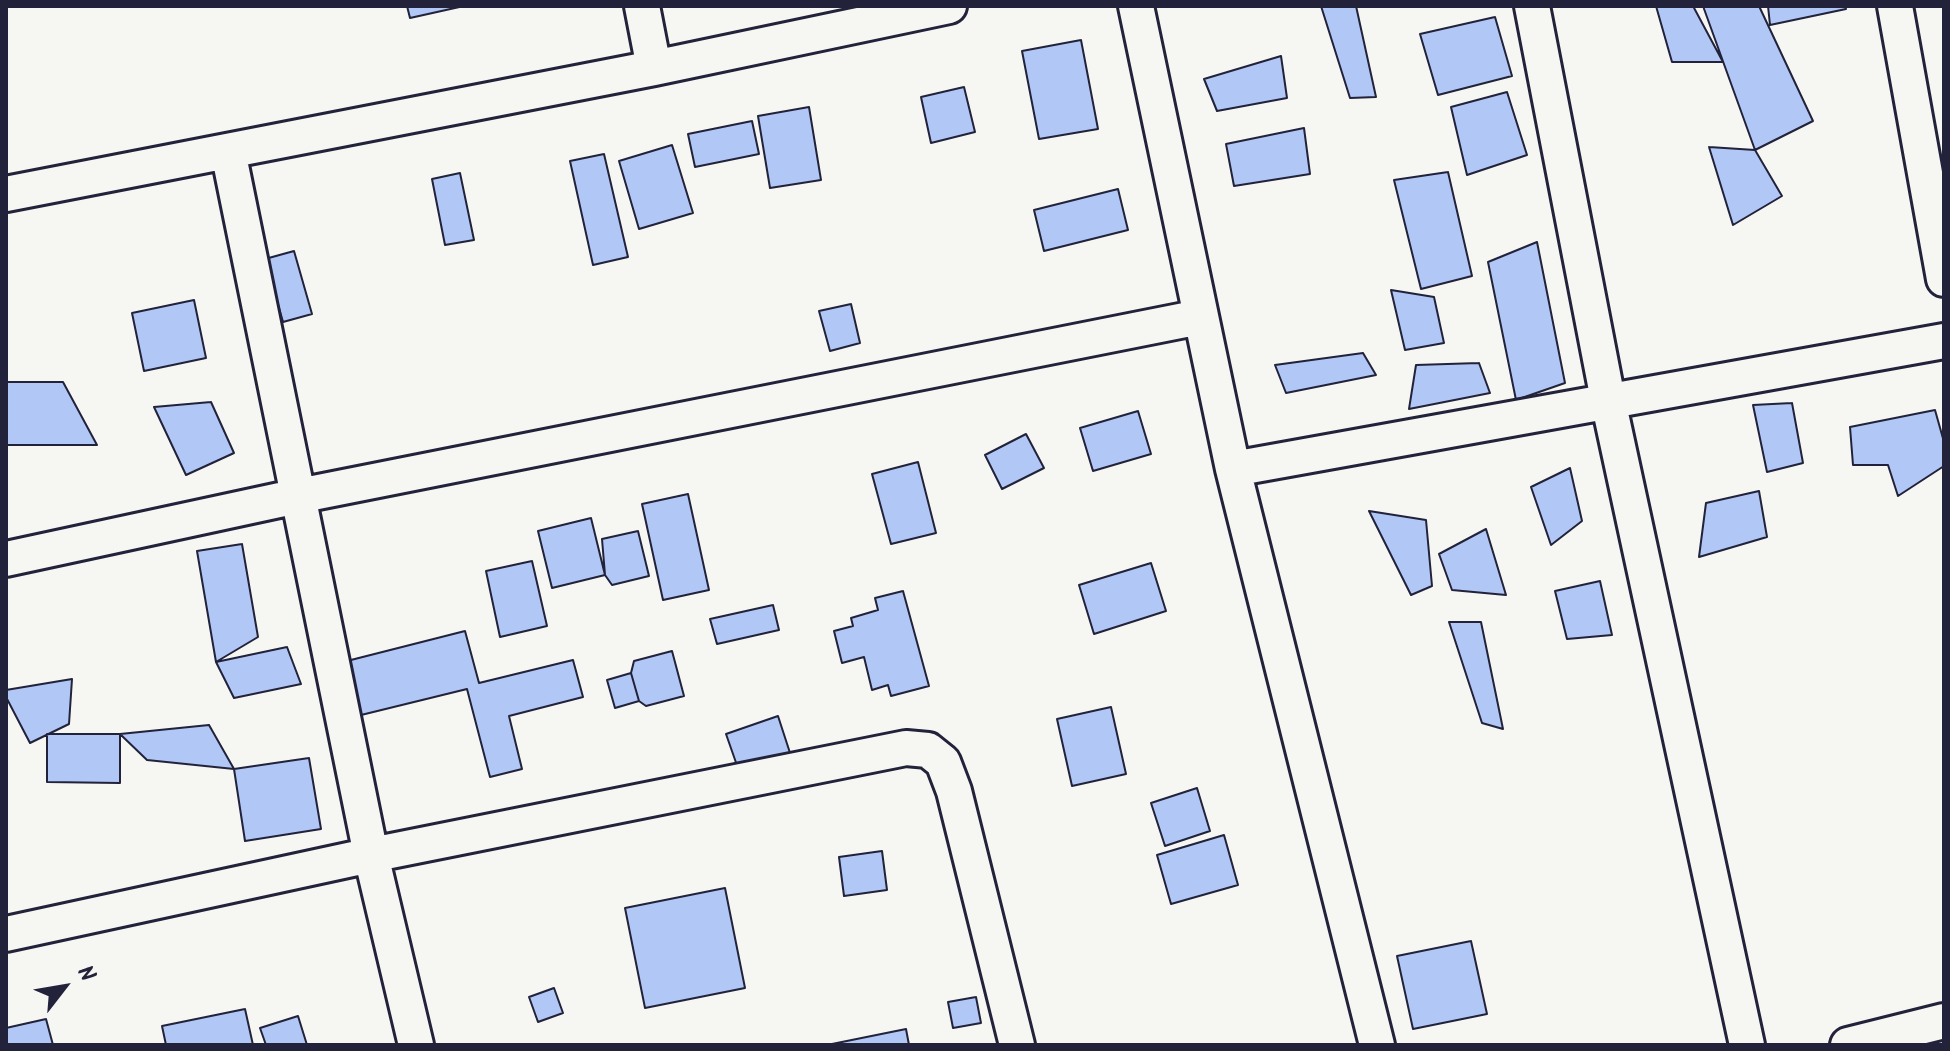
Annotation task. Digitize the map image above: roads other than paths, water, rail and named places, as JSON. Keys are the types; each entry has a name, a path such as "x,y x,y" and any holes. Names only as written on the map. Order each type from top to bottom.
{"street":[{"path":"642,6 654,68"},
{"path":"6,194 654,68 949,6"},
{"path":"1136,6 1233,469 1377,1045"},
{"path":"1532,6 1608,400 1747,1045"},
{"path":"1895,6 1944,279"},
{"path":"228,151 371,855 416,1045"},
{"path":"6,559 298,496 1200,317"},
{"path":"1233,469 1944,341"},
{"path":"6,934 371,855 906,748 928,750 943,762 954,791 1017,1045"},
{"path":"1848,1045 1944,1021"}]}
